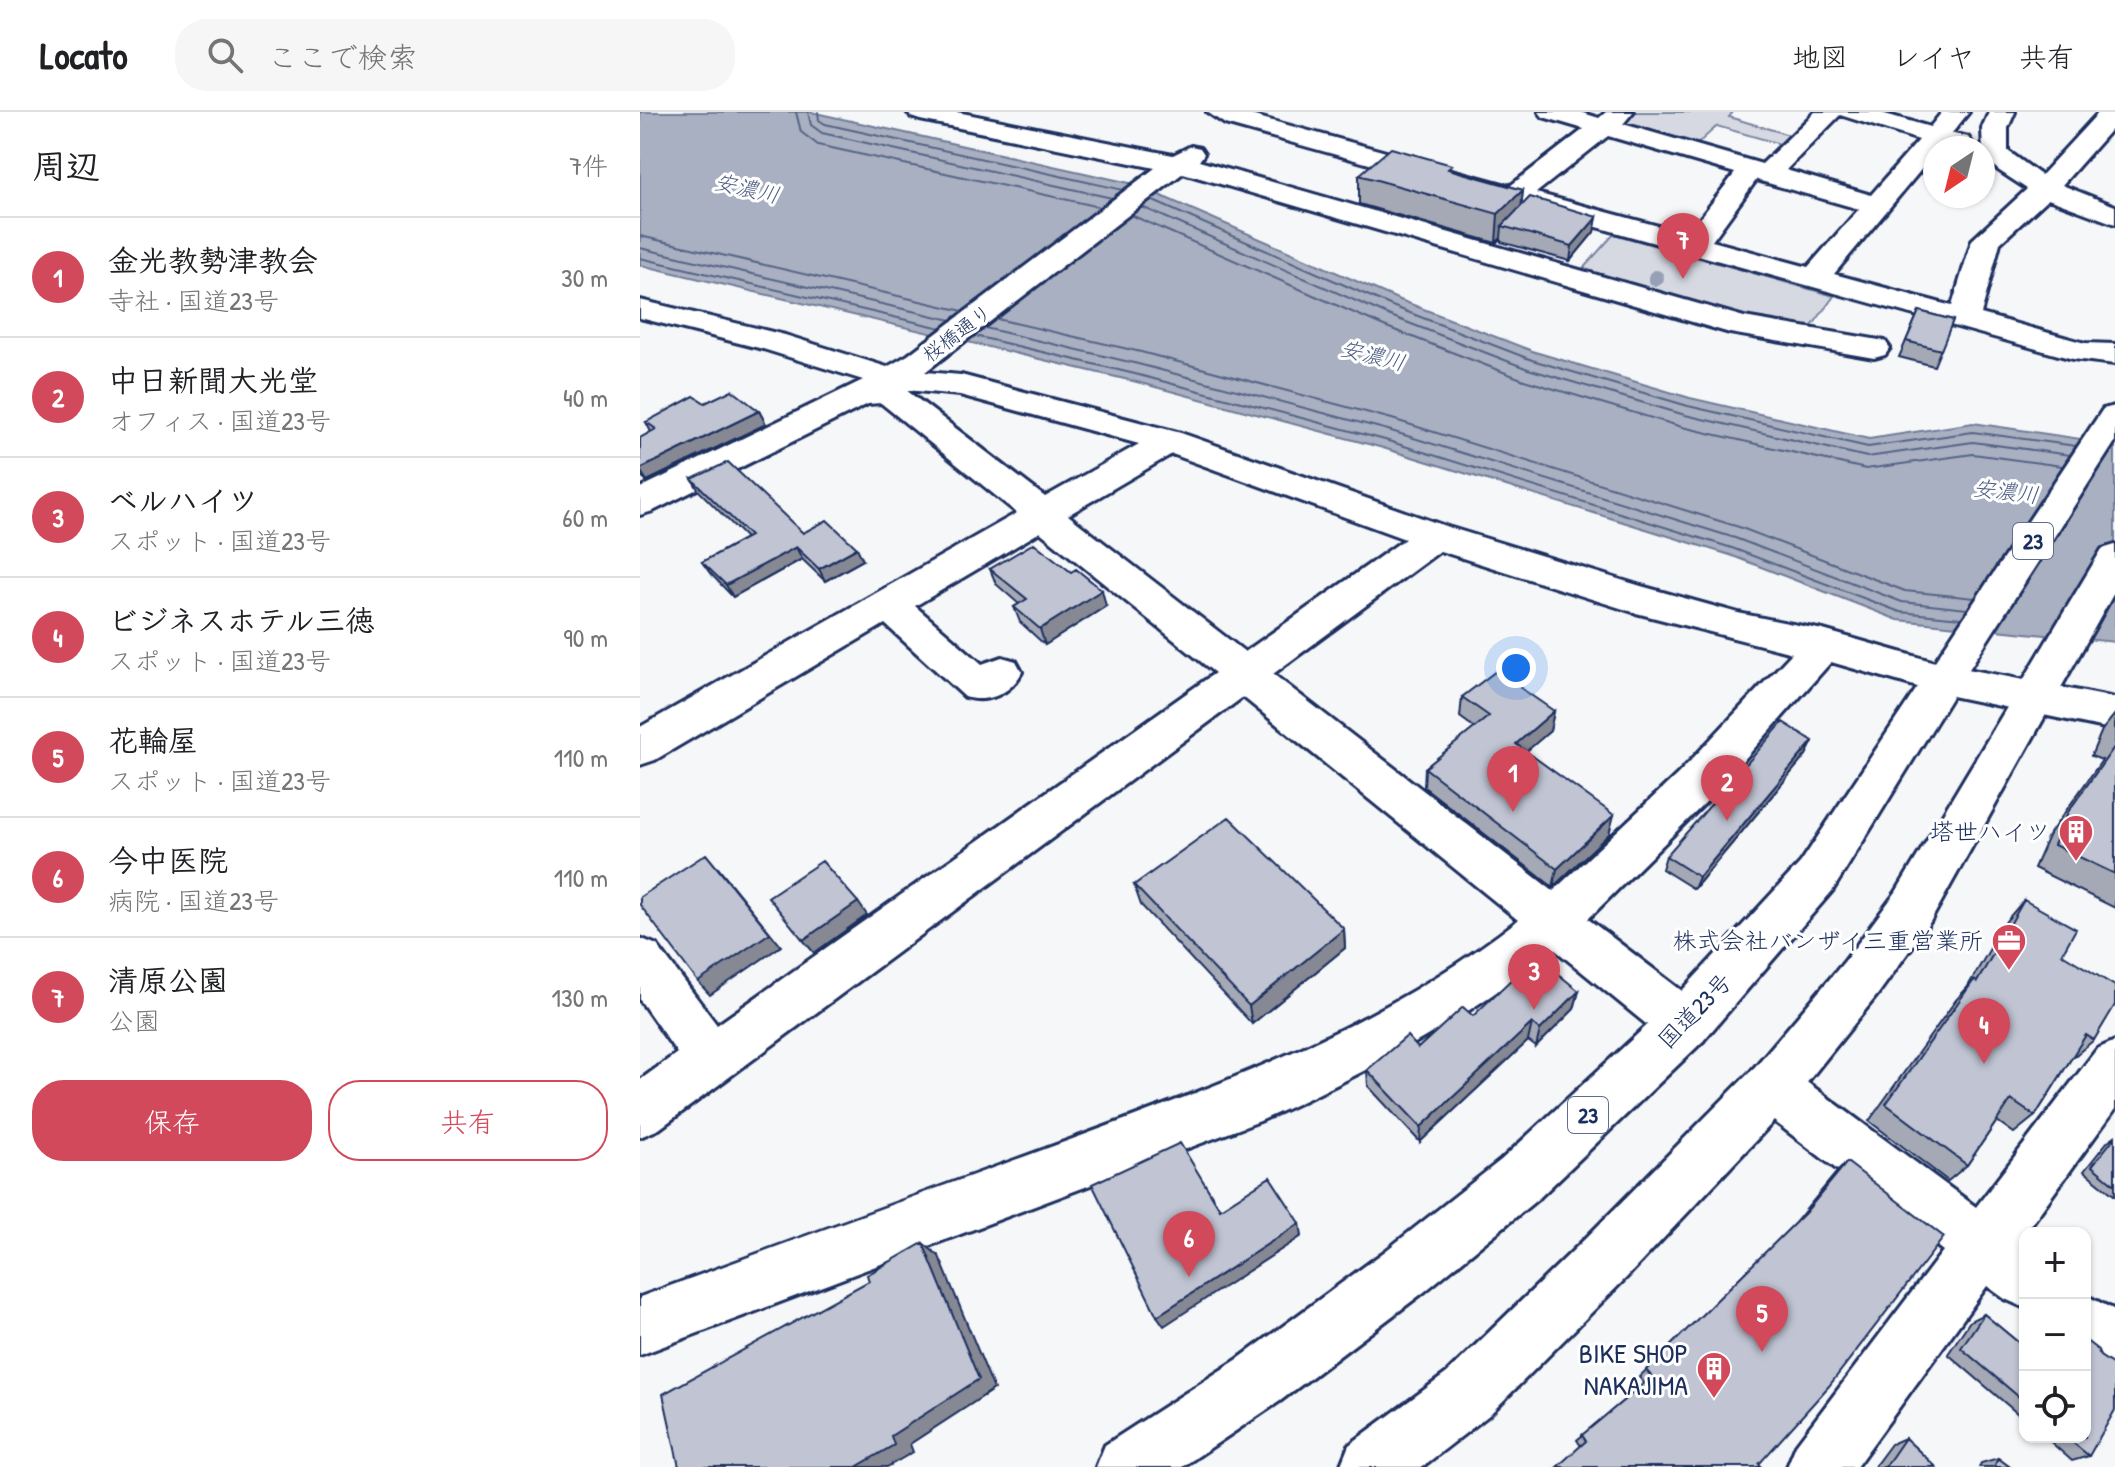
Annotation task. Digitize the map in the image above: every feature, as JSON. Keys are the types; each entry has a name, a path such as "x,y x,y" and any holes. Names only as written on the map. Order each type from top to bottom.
{"main road":[{"path":"920,112 1135,157 1188,157"},
{"path":"992,112 1188,157 1741,326 1874,348"},
{"path":"1552,112 1613,119 1759,172 1877,205"},
{"path":"1695,245 1759,172 1829,112"},
{"path":"1850,112 1935,136 1956,112"},
{"path":"1991,136 2002,112"},
{"path":"1964,319 1986,240 2044,186 2113,112"},
{"path":"1232,114 2084,352 2115,354"},
{"name":"桜橋通り","path":"640,503 861,395 913,383 1188,157 1232,114"},
{"path":"1516,195 1613,119"},
{"path":"1816,277 1923,150"},
{"path":"1995,157 2115,231"},
{"path":"2044,186 2088,177"},
{"path":"2044,186 2115,216"},
{"path":"640,309 774,342 913,383 961,385 1169,441 1435,536 1636,599 1738,627 2037,690 2115,714"},
{"path":"640,336 682,319"},
{"path":"913,383 1045,514 1685,1024"},
{"name":"国道23号","path":"1127,1467 1259,1380 1416,1263 1520,1179 1685,1024 1817,876 1946,672 2115,416"},
{"path":"642,743 888,605 1169,441"},
{"path":"640,1111 1435,536"},
{"path":"1371,1467 1468,1394 1607,1257 1771,1087 1861,978 1913,907 2115,558"},
{"path":"888,605 980,686 1002,672"},
{"path":"640,1326 1241,1103 1317,1070 1446,998 1554,920 1682,803 1823,645"},
{"path":"640,960 711,1058"},
{"path":"1818,1467 2115,1066"},
{"path":"1771,1087 2019,1275"},
{"path":"2091,1328 2115,1346"}],"shaded area":[{"path":"1636,112 1733,112 1729,117 1796,137 1787,146 1717,126 1694,147 1626,127 1622,123"},
{"path":"1614,234 1834,296 1810,329 1758,325 1578,274"}],"water":[{"name":"安濃川","path":"640,112 811,112 1134,184 1395,298 1535,352 1690,398 1869,439 1973,423 2115,444 2115,642 1898,620 1730,555 1383,448 1133,381 640,265"}],"building":[{"path":"1391,148 1452,165 1448,169 1523,190 1498,214 1359,175"},
{"path":"1530,197 1597,217 1572,246 1502,226"},
{"path":"1919,311 1953,320 1941,350 1906,341"},
{"path":"732,390 759,411 640,469 640,438 656,429 646,422 694,396 705,403"},
{"path":"728,462 803,533 827,520 857,548 819,569 796,547 726,585 702,562 750,536 692,479"},
{"path":"1034,543 1071,572 1076,569 1102,590 1040,629 1014,607 1027,599 990,569"},
{"path":"1496,671 1554,711 1516,744 1614,815 1557,869 1425,768 1489,716 1462,697"},
{"path":"1783,722 1813,741 1699,877 1666,856"},
{"path":"2115,746 2115,874 2054,845 2068,812"},
{"path":"1229,817 1344,929 1249,1006 1134,885"},
{"path":"706,854 770,933 698,982 640,905 640,897"},
{"path":"822,861 858,902 803,940 768,897"},
{"path":"2024,900 2076,929 2062,954 2115,986 2115,1005 2094,1040 2086,1035 2035,1116 2011,1100 1967,1165 1886,1104 1974,980 1977,982"},
{"path":"1536,956 1579,991 1540,1030 1532,1023 1421,1127 1367,1070 1407,1036 1418,1048 1463,1007 1473,1016"},
{"path":"2115,1137 2115,1185 2092,1166"},
{"path":"1180,1143 1220,1209 1270,1177 1300,1223 1157,1316 1092,1184"},
{"path":"1847,1162 1944,1237 1829,1386 1759,1464 1761,1467 1557,1467 1586,1441 1582,1435 1652,1377 1646,1370 1805,1213"},
{"path":"923,1243 979,1379 891,1436 894,1445 856,1467 679,1467 663,1394 869,1281 867,1275"},
{"path":"1984,1314 2019,1343 2019,1397 1961,1348"},
{"path":"2091,1345 2100,1356 2115,1366 2115,1410 2089,1456 2073,1443 2091,1443"},
{"path":"1905,1438 1936,1467 1885,1467"},
{"path":"1998,1458 2010,1467 1994,1467"}],"place":[{"name":"清原公園","path":"1683,279"},
{"name":"金光教勢津教会","path":"1513,812"},
{"name":"中日新聞大光堂","path":"1727,821"},
{"name":"塔世ハイツ","path":"2076,863"},
{"name":"株式会社バンザイ三重営業所","path":"2009,972"},
{"name":"ベルハイツ","path":"1534,1010"},
{"name":"ビジネスホテル三徳","path":"1984,1064"},
{"name":"今中医院","path":"1189,1277"},
{"name":"花輪屋","path":"1762,1352"},
{"name":"BIKE SHOP NAKAJIMA","path":"1714,1400"}]}
